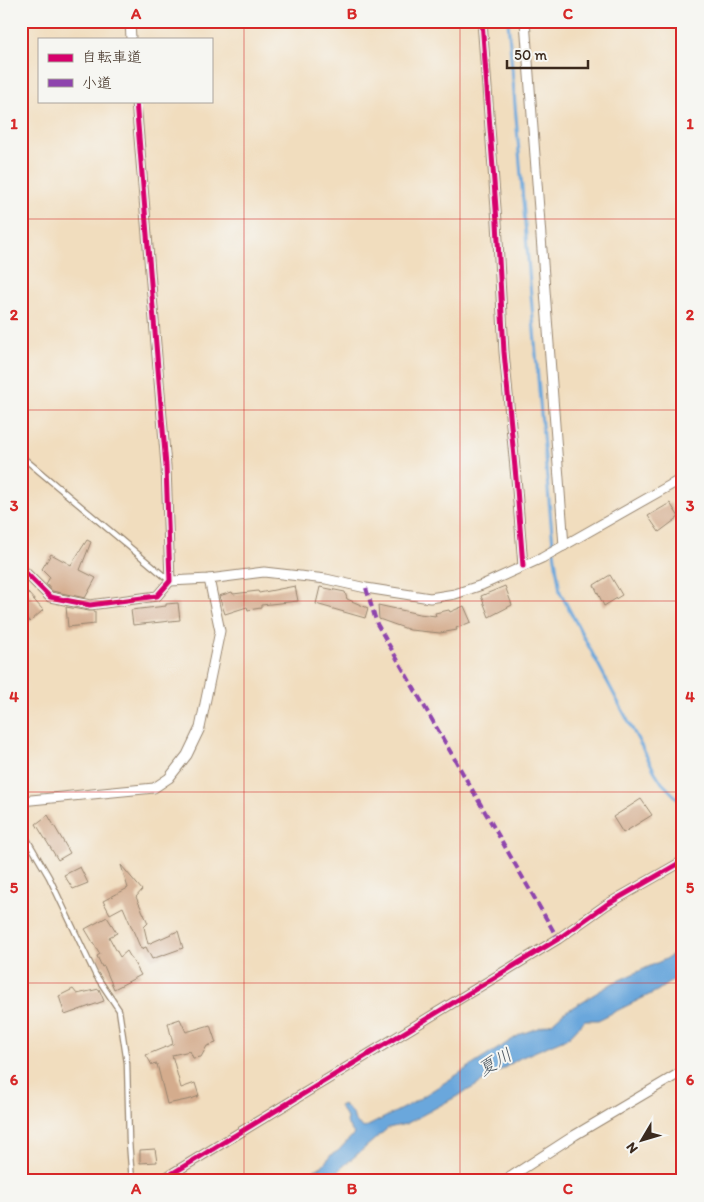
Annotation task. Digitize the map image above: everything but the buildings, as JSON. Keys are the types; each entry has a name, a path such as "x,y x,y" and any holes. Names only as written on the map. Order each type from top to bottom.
{"street":[{"path":"130,21 131,38"},
{"path":"482,21 496,203 504,352 523,566"},
{"path":"525,21 562,547"},
{"path":"21,568 50,597 90,605 157,596 170,581 166,466 136,102"},
{"path":"170,581 210,579 264,572 326,580 430,598 455,594 547,556 683,478"},
{"path":"21,801 154,788 168,778 175,770 187,755 200,728 220,631 210,579"},
{"path":"160,1181 558,939 606,905 683,861"},
{"path":"504,1181 575,1135 683,1071"}],"lane":[{"path":"21,456 170,581"},
{"path":"21,829 49,877 95,974 119,1010 127,1063 132,1181"}],"water":[{"name":"夏川","path":"683,942 683,973 657,991 598,1020 585,1020 569,1037 520,1058 474,1087 406,1124 388,1128 326,1181 309,1181 313,1177 314,1170 322,1166 354,1134 339,1106 343,1104 353,1114 355,1121 364,1128 411,1104 521,1034 552,1023 563,1013 613,983 670,957 675,948"}],"waterway":[{"path":"508,21 541,414 553,544 560,592 655,772 662,783 683,804"}],"marked path":[{"path":"366,588 377,624 558,939"}],"cycle path":[{"path":"482,21 497,222 504,352 523,566"},
{"path":"21,568 50,597 90,605 157,596 170,581 166,466 136,102"},
{"path":"160,1181 558,939 606,905 683,861"}]}
